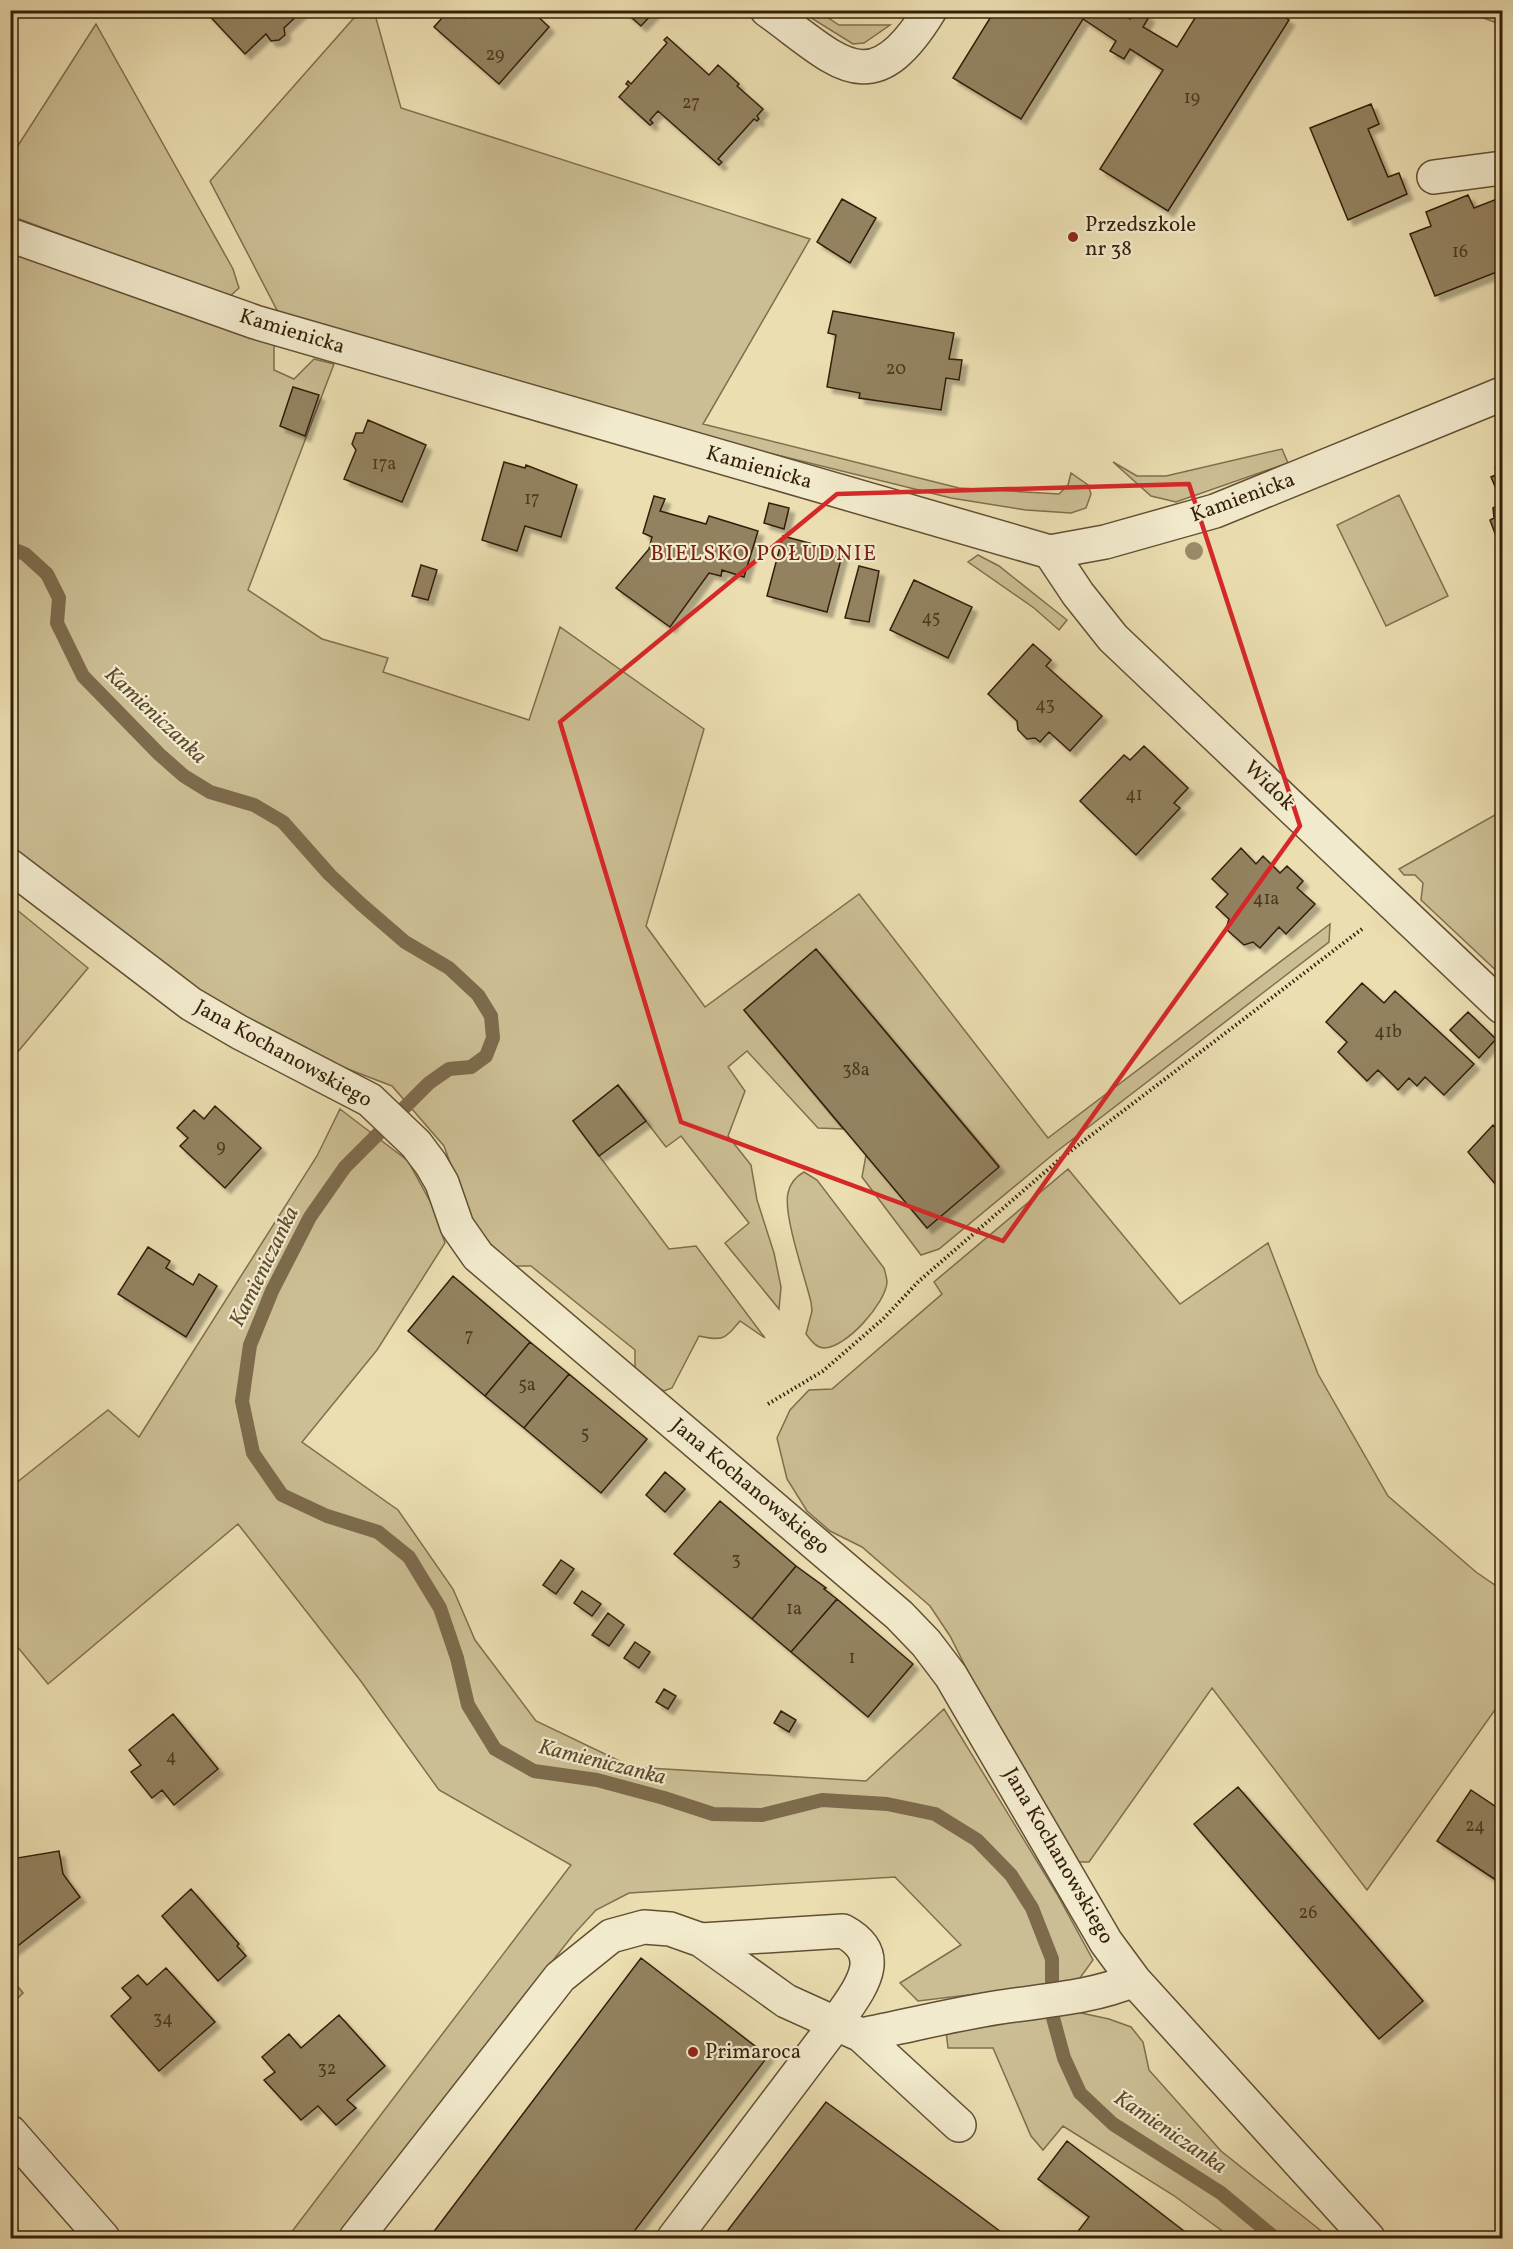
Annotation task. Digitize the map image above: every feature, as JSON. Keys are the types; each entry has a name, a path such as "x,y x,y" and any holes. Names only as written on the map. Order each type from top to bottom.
{"street":[{"path":"766,10 836,59 853,67 868,68 888,60 903,49 930,10"},
{"path":"1434,177 1503,168"},
{"name":"Kamienicka","path":"10,235 255,322 1050,552 1126,536 1215,511 1503,394"},
{"name":"Widok","path":"1050,552 1078,594 1113,638 1503,1007"},
{"name":"Jana Kochanowskiego","path":"10,866 191,1004 249,1038 370,1101 416,1144 442,1183 457,1226 478,1256 868,1587 926,1643 972,1709 1107,1942 1134,1980 1368,2238"},
{"path":"356,2238 560,1977 586,1953 611,1936 644,1927 670,1929 701,1940 786,2001 848,2030 960,2125"},
{"path":"674,2238 848,2030 858,1990 869,1964 865,1949 854,1937 843,1931 701,1940"},
{"path":"848,2030 1000,2007 1071,1999 1106,1992 1134,1980"},
{"path":"10,2132 104,2238"}],"path":[{"path":"768,1404 823,1371 883,1319 919,1281 1060,1159 1393,904"}],"highlighted area":[{"path":"1189,484 1300,826 1003,1241 681,1122 560,722 837,494"}],"shaded area":[{"path":"360,11 374,11 401,108 810,239 703,424 959,488 1059,494 1068,485 1071,473 1088,485 1091,494 1086,508 1071,513 1026,510 951,498 696,435 278,312 210,181"},
{"path":"800,11 818,11 839,25 890,25 864,43 853,44"},
{"path":"1465,11 1502,11 1502,25"},
{"path":"96,24 233,269 239,288 229,297 11,216 10,158"},
{"path":"11,250 274,340 274,370 294,379 314,359 334,364 248,590 322,639 388,658 383,672 529,720 560,627 704,729 646,926 705,1007 859,894 1048,1138 1330,924 1329,942 1056,1152 939,1249 921,1255 862,1177 866,1155 927,1228 999,1166 816,949 744,1010 843,1129 818,1128 747,1051 728,1067 745,1091 728,1136 751,1165 757,1200 774,1253 781,1287 779,1309 725,1243 749,1223 681,1136 666,1147 618,1085 573,1121 669,1249 696,1246 765,1338 740,1321 722,1338 699,1336 672,1388 664,1391 646,1381 635,1371 635,1350 531,1266 506,1266 476,1235 444,1146 392,1086 306,1053 244,1022 164,967 11,849"},
{"path":"1282,449 1288,463 1176,502 1151,496 1113,462 1137,476 1166,476"},
{"path":"1399,495 1448,596 1386,626 1337,525"},
{"path":"978,555 999,566 1067,620 1059,630 1034,608 968,562"},
{"path":"1502,811 1502,976 1421,900 1423,883 1415,875 1404,875 1399,869"},
{"path":"11,905 88,968 11,1060"},
{"path":"340,1109 408,1161 432,1205 445,1243 377,1350 302,1442 398,1510 453,1589 475,1640 536,1721 632,1767 866,1781 944,1709 1057,1894 1093,1960 1077,1982 918,2001 900,1983 961,1945 895,1877 629,1893 596,1910 573,1935 335,2238 287,2238 571,1865 439,1790 360,1680 238,1524 48,1684 11,1639 11,1487 108,1410 139,1437 317,1156"},
{"path":"1068,1169 1180,1304 1268,1243 1318,1374 1388,1496 1476,1572 1502,1590 1502,1700 1367,1890 1212,1688 1089,1862 1074,1862 996,1727 950,1636 930,1606 862,1547 830,1531 807,1511 787,1479 777,1438 790,1410 809,1390 832,1389 942,1294 934,1282"},
{"path":"804,1172 817,1180 884,1268 887,1280 880,1301 863,1323 843,1341 824,1348 816,1345 806,1334 812,1311 811,1302 795,1246 787,1203 793,1181"},
{"path":"11,1978 23,1993 10,2005"},
{"path":"1072,2011 1109,2019 1131,2027 1143,2042 1149,2070 1221,2151 1330,2238 1232,2238 1173,2195 1063,2126 1043,2150 1031,2136 993,2048 948,2048 946,2031"}],"building":[{"path":"204,10 303,10 284,28 285,35 279,40 271,41 266,34 245,54"},
{"path":"449,10 456,10 465,18 472,10 531,10 549,27 499,84 434,27"},
{"path":"456,10 472,10 465,18"},
{"path":"623,10 652,10 654,12 641,26"},
{"path":"995,10 1117,10 1130,19 1135,10 1139,10 1149,17 1143,27 1177,47 1200,10 1274,10 1289,20 1168,211 1100,169 1163,70 1130,49 1124,59 1110,51 1116,41 1083,19 1021,119 953,78"},
{"path":"667,37 709,75 718,65 763,109 757,116 759,119 757,121 754,119 718,159 722,162 719,165 658,111 650,120 653,123 650,125 619,97 629,86 626,84 628,81 631,84 667,43 664,40"},
{"path":"1371,104 1379,124 1368,129 1388,177 1399,173 1407,194 1348,220 1310,128"},
{"path":"1468,195 1474,208 1502,197 1502,270 1435,296 1410,234 1431,226 1426,212"},
{"path":"842,199 876,218 850,263 817,242"},
{"path":"833,311 954,333 949,359 962,360 959,380 946,378 941,410 859,398 860,393 827,387 836,335 828,333"},
{"path":"293,387 319,395 305,436 280,426"},
{"path":"368,420 426,445 402,502 344,479 356,450 352,444 356,433 363,433"},
{"path":"504,462 525,468 526,465 577,485 561,537 525,526 517,551 482,540"},
{"path":"1502,465 1502,503 1491,477 1498,474 1495,468"},
{"path":"654,496 665,499 660,511 706,524 709,516 758,531 744,577 722,570 721,576 709,573 670,627 616,588 649,549 652,537 643,533"},
{"path":"769,503 789,508 784,529 764,523"},
{"path":"1502,503 1502,537 1501,534 1496,536 1490,520 1494,518 1493,508"},
{"path":"783,536 843,552 827,612 767,596"},
{"path":"421,565 437,570 428,600 412,596"},
{"path":"859,566 879,571 869,622 845,618"},
{"path":"914,580 972,607 948,658 890,630"},
{"path":"1033,644 1051,660 1046,666 1102,716 1070,751 1049,732 1040,742 1035,738 1027,739 1018,730 1017,721 988,694"},
{"path":"1144,746 1188,788 1174,803 1180,808 1136,855 1080,801 1124,755 1130,760"},
{"path":"1241,848 1256,864 1263,856 1280,873 1287,866 1303,881 1297,888 1315,904 1286,934 1279,927 1260,948 1253,942 1244,945 1226,929 1229,919 1216,907 1228,894 1212,879"},
{"path":"816,949 999,1167 927,1228 744,1010"},
{"path":"1362,983 1384,1003 1395,991 1474,1064 1444,1095 1425,1077 1417,1086 1409,1078 1398,1090 1378,1070 1367,1081 1338,1052 1347,1042 1326,1022"},
{"path":"1468,1012 1496,1039 1479,1058 1450,1030"},
{"path":"618,1085 646,1121 599,1156 573,1121"},
{"path":"215,1106 261,1148 225,1188 180,1146 188,1138 177,1128 194,1110 204,1119"},
{"path":"1493,1125 1502,1134 1502,1192 1468,1152"},
{"path":"148,1247 170,1261 166,1268 193,1285 199,1274 217,1286 186,1337 118,1294"},
{"path":"453,1276 530,1342 485,1396 408,1331"},
{"path":"530,1342 569,1374 524,1428 485,1396"},
{"path":"569,1374 647,1439 601,1493 524,1428"},
{"path":"665,1472 685,1489 665,1512 646,1495"},
{"path":"720,1501 796,1566 752,1619 674,1554"},
{"path":"561,1560 574,1569 556,1594 543,1585"},
{"path":"796,1566 837,1599 791,1652 752,1619"},
{"path":"582,1591 601,1604 592,1616 574,1603"},
{"path":"837,1599 913,1664 868,1717 791,1652"},
{"path":"608,1613 624,1625 609,1646 592,1635"},
{"path":"635,1642 650,1652 639,1668 624,1658"},
{"path":"664,1689 676,1696 668,1709 656,1702"},
{"path":"781,1711 796,1720 789,1732 774,1723"},
{"path":"173,1714 218,1769 174,1805 162,1790 152,1798 131,1772 141,1765 129,1750"},
{"path":"1238,1787 1423,2001 1379,2039 1194,1824"},
{"path":"1471,1790 1502,1811 1502,1884 1437,1841"},
{"path":"59,1851 63,1874 80,1897 10,1952 10,1873 14,1873 11,1859"},
{"path":"191,1889 239,1944 237,1946 246,1956 218,1981 162,1916"},
{"path":"641,1958 768,2056 629,2238 429,2238"},
{"path":"166,1968 215,2022 159,2071 111,2016 131,1998 122,1988 138,1975 147,1985"},
{"path":"339,2015 385,2066 347,2100 356,2108 336,2125 318,2106 301,2120 264,2080 275,2072 262,2057 289,2034 301,2048"},
{"path":"826,2102 985,2220 1009,2238 722,2238"},
{"path":"1067,2141 1193,2238 1079,2238 1075,2235 1089,2217 1038,2179"}],"waterway":[{"name":"Kamieniczanka","path":"10,548 25,554 47,574 59,598 57,623 83,676 159,754 184,776 210,792 254,805 283,822 330,875 361,904 405,942 449,968 478,995 491,1016 493,1038 486,1056 471,1067 449,1069 429,1083 345,1167 310,1217 272,1291 250,1345 242,1401 253,1453 282,1495 327,1516 378,1532 409,1557 440,1608 457,1658 468,1705 495,1749 534,1771 597,1780 713,1814 762,1815 822,1800 887,1804 935,1814 977,1840 1011,1875 1032,1908 1052,1959 1052,2014 1064,2058 1080,2093 1113,2124 1221,2193 1275,2238"}],"place":[{"name":"Przedszkole nr 38","path":"1073,237"},
{"name":"Primaroca","path":"693,2052"}],"district":[{"name":"BIELSKO POŁUDNIE","path":"764,554"}]}
